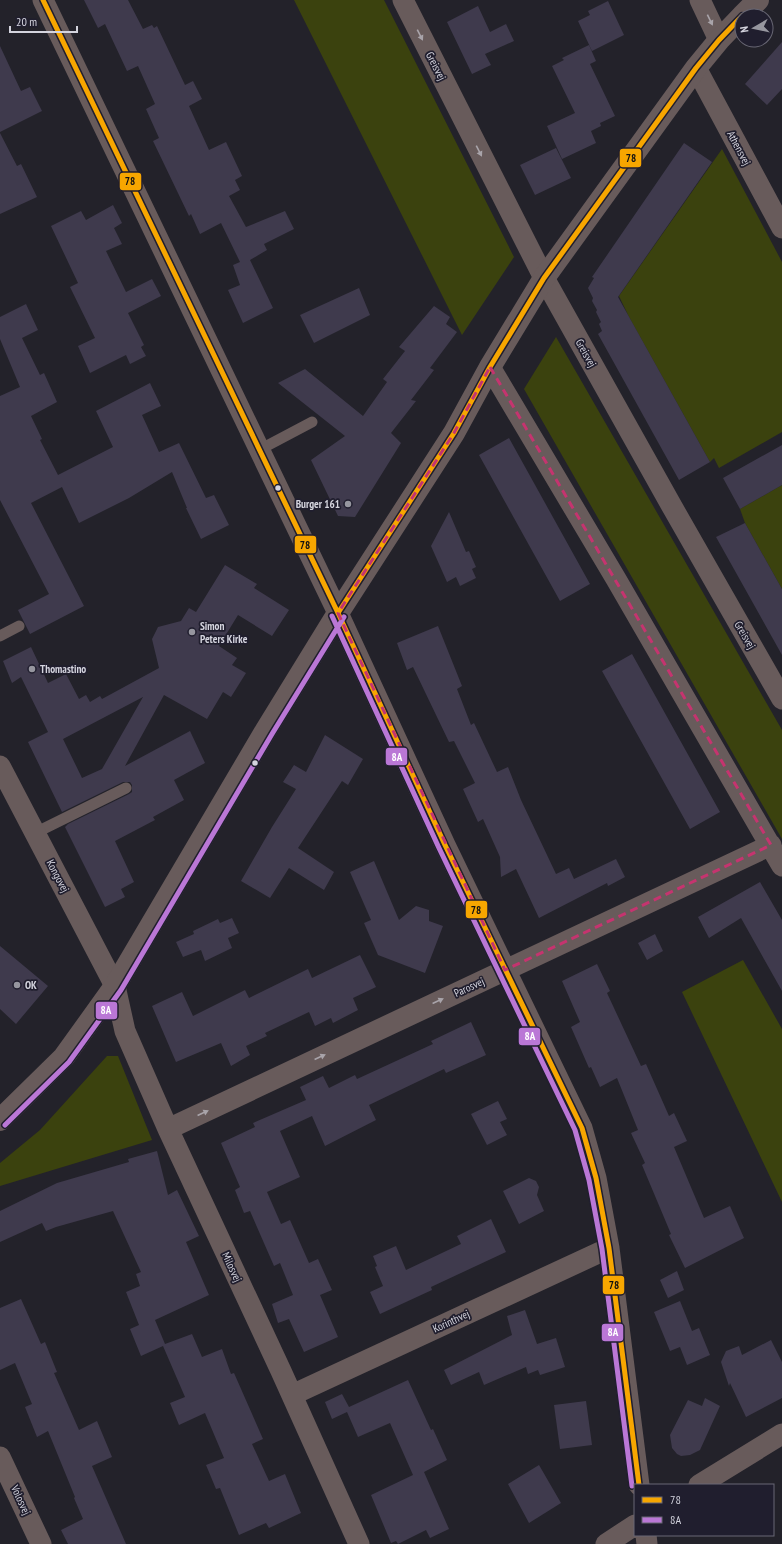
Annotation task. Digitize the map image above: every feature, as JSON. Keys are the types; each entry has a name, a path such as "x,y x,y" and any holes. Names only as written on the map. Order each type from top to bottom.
{"street":[{"path":"43,0 338,613 505,970 582,1128 596,1178 610,1248 639,1484"},
{"name":"Greisvej","path":"402,0 544,278 782,699"},
{"path":"700,0 719,40"},
{"path":"750,8 758,0"},
{"path":"0,1120 64,1057 115,986 266,730 338,613 454,433 490,367 544,278 696,68 734,24"},
{"name":"Athensvej","path":"696,68 782,228"},
{"path":"490,367 616,579 782,866"},
{"name":"Kongovej","path":"0,766 115,986"},
{"name":"Parosvej","path":"168,1129 770,845"},
{"name":"Milosvej","path":"115,986 125,1031 168,1129 292,1395 359,1544"},
{"name":"Korinthvej","path":"292,1395 610,1248"},
{"path":"701,1484 782,1434"},
{"name":"Volosvej","path":"0,1457 41,1544"},
{"path":"606,1544 634,1526"}],"lane":[{"path":"259,450 312,422"},
{"path":"0,636 19,626"},
{"path":"36,833 126,788"}],"highlighted area":[{"path":"490,367 771,845 505,970 338,613 454,433"}],"green space":[{"path":"294,0 384,0 514,257 462,335"},
{"path":"722,149 782,262 782,432 719,468 714,458 710,462 629,317 619,296"},
{"path":"556,337 782,730 782,839 524,389"},
{"path":"782,485 782,589 745,523 740,509"},
{"path":"743,960 782,1029 782,1202 682,992"},
{"path":"107,1056 118,1056 152,1140 0,1186 0,1163 40,1130"}],"building":[{"path":"84,0 128,0 143,29 152,25 154,28 157,26 185,85 193,81 202,99 189,106 209,150 226,142 242,176 235,180 240,190 229,196 246,227 285,211 294,229 264,244 267,250 250,260 273,308 243,323 228,290 240,285 233,265 240,262 221,223 200,234 191,214 189,216 153,141 159,138 146,109 155,104 138,66 127,71 105,24 98,28"},
{"path":"608,1 624,35 592,51 578,21 590,15 588,11"},
{"path":"478,6 490,32 506,24 514,41 485,54 491,65 472,74 447,22"},
{"path":"782,42 782,89 767,105 745,84"},
{"path":"589,45 596,61 590,64 615,116 600,123 601,126 591,131 596,143 562,159 547,126 575,113 552,66 564,60 562,58"},
{"path":"0,46 21,91 30,87 42,111 0,132"},
{"path":"0,133 17,166 21,164 37,197 0,214"},
{"path":"684,143 712,162 618,297 710,462 679,480 598,334 602,331 599,324 601,322 588,288 594,278 592,277"},
{"path":"556,148 571,178 535,195 520,165"},
{"path":"113,205 122,223 114,228 122,244 106,251 126,292 152,279 161,296 128,313 144,345 141,347 146,356 130,364 126,355 90,373 78,346 95,338 70,287 78,283 51,226 81,211 86,220"},
{"path":"359,288 370,315 314,343 300,315"},
{"path":"26,304 38,330 22,338 40,375 44,373 57,402 31,416 42,439 40,440 58,475 113,447 96,411 150,383 161,406 142,415 159,452 179,443 206,498 214,495 229,525 201,539 186,508 172,472 129,498 79,523 62,487 31,503 84,606 30,634 18,610 49,594 0,500 0,396 20,387 0,339 0,317"},
{"path":"434,306 450,317 446,324 457,332 430,368 434,370 411,400 416,401 391,433 401,443 355,517 338,516 311,460 345,436 278,383 305,369 363,416 387,382 383,379 405,351 399,347"},
{"path":"509,438 590,584 560,601 479,455"},
{"path":"782,445 782,485 740,509 723,478"},
{"path":"449,512 466,552 469,551 476,567 472,569 476,578 460,586 456,577 447,582 431,546"},
{"path":"745,523 782,589 782,655 716,537"},
{"path":"225,565 257,584 254,588 289,610 272,636 238,615 219,646 237,658 232,665 246,673 231,697 223,692 207,719 164,695 125,766 190,731 205,763 174,780 184,800 153,817 155,820 115,841 134,882 121,889 125,897 105,907 65,827 68,824 129,794 132,792 132,785 130,782 123,782 62,812 28,742 48,732 21,677 12,683 3,661 31,647 48,683 66,674 79,699 86,695 90,702 100,696 102,699 159,668 152,639 158,627 181,621 189,608 196,612","holes":["143,697 102,769 82,778 63,739"]},
{"path":"438,626 462,686 457,689 471,725 474,723 497,772 508,767 521,800 556,874 569,868 574,879 616,859 625,877 608,886 607,883 539,918 516,869 501,877 500,857 483,819 478,822 463,789 475,783 454,741 449,742 413,667 407,670 397,643"},
{"path":"632,654 720,812 690,829 602,671"},
{"path":"325,735 363,759 348,785 342,781 298,848 334,872 324,890 289,868 270,898 241,881 296,789 283,782 294,765 306,772"},
{"path":"374,861 399,920 416,906 429,910 429,921 443,926 425,973 378,955 364,923 371,920 350,872"},
{"path":"760,882 782,920 782,991 741,918 709,938 698,917"},
{"path":"232,918 239,933 228,938 232,948 205,961 201,950 183,957 176,942 194,934 193,931 218,919 220,923"},
{"path":"655,934 663,951 647,960 638,943"},
{"path":"0,946 48,986 16,1024 0,1009"},
{"path":"360,955 376,987 353,998 358,1010 333,1023 331,1018 315,1026 309,1012 265,1033 267,1036 246,1046 250,1055 231,1066 221,1043 176,1062 152,1006 182,992 193,1016 245,990 249,998 308,969 312,978"},
{"path":"597,964 610,991 607,993 641,1066 646,1064 669,1116 674,1113 687,1141 674,1147 704,1218 730,1206 744,1238 685,1268 669,1235 671,1234 642,1165 645,1163 631,1133 638,1130 617,1078 600,1087 591,1067 589,1068 571,1027 580,1022 562,981"},
{"path":"471,1022 486,1055 446,1073 444,1069 369,1105 376,1120 325,1146 312,1116 280,1131 300,1177 267,1192 281,1224 290,1220 309,1263 318,1259 332,1290 320,1295 338,1337 304,1352 289,1319 278,1323 272,1304 293,1295 280,1263 274,1266 250,1211 244,1213 235,1190 240,1187 221,1143 255,1127 253,1123 306,1100 300,1087 323,1076 329,1088 355,1075 357,1079 433,1044 431,1041"},
{"path":"498,1101 507,1119 500,1122 507,1135 487,1145 471,1114"},
{"path":"157,1151 168,1195 177,1190 199,1236 186,1242 209,1295 155,1320 165,1344 192,1334 202,1357 222,1349 231,1374 234,1373 263,1439 252,1444 269,1481 285,1474 301,1513 269,1528 266,1523 239,1535 220,1488 216,1489 206,1465 224,1458 205,1413 179,1425 170,1403 185,1397 163,1346 141,1356 130,1329 139,1325 126,1292 140,1286 136,1274 141,1272 113,1211 46,1231 42,1223 0,1242 0,1211 57,1183 129,1162 128,1159"},
{"path":"529,1178 536,1181 539,1187 537,1195 544,1211 519,1224 503,1191"},
{"path":"491,1219 506,1252 431,1287 432,1290 380,1314 370,1292 383,1286 375,1267 377,1266 373,1256 396,1246 406,1270 461,1244 457,1236"},
{"path":"677,1271 684,1290 668,1298 660,1280"},
{"path":"21,1299 41,1344 45,1342 57,1372 54,1373 79,1430 97,1421 112,1457 92,1466 126,1544 68,1544 61,1530 83,1519 74,1498 75,1497 48,1431 37,1437 25,1407 32,1404 15,1363 0,1370 0,1308"},
{"path":"680,1301 692,1331 699,1328 710,1355 687,1365 680,1347 670,1351 654,1312"},
{"path":"525,1310 537,1344 556,1338 565,1367 540,1375 538,1370 528,1374 526,1367 484,1385 479,1372 451,1385 444,1370 512,1335 507,1316"},
{"path":"771,1340 782,1362 782,1398 746,1417 730,1383 729,1386 721,1362 726,1351 739,1346 742,1355"},
{"path":"408,1380 431,1430 433,1429 447,1460 424,1472 449,1529 430,1538 426,1530 398,1544 396,1541 391,1543 371,1495 413,1475 390,1423 358,1437 347,1412 332,1419 325,1402 342,1394 349,1407"},
{"path":"705,1398 720,1406 700,1450 690,1455 681,1456 672,1448 670,1435 688,1400 702,1406"},
{"path":"586,1401 592,1445 560,1449 554,1405"},
{"path":"539,1465 561,1503 529,1523 508,1484"}],"transit line":[{"name":"78","path":"43,0 338,613 445,845 582,1128 596,1178 609,1248 639,1484"},
{"name":"78","path":"338,613 454,433 490,367 544,278 696,68 734,24"},
{"name":"8A","path":"332,616 439,848 575,1130 589,1180 602,1249 632,1486"},
{"name":"8A","path":"5,1125 69,1062 121,990 272,734 344,617"}],"place":[{"name":"Burger 161","path":"348,504"},
{"name":"Simon Peters Kirke","path":"192,632"},
{"name":"Thomastino","path":"32,669"},
{"name":"OK","path":"17,985"}]}
